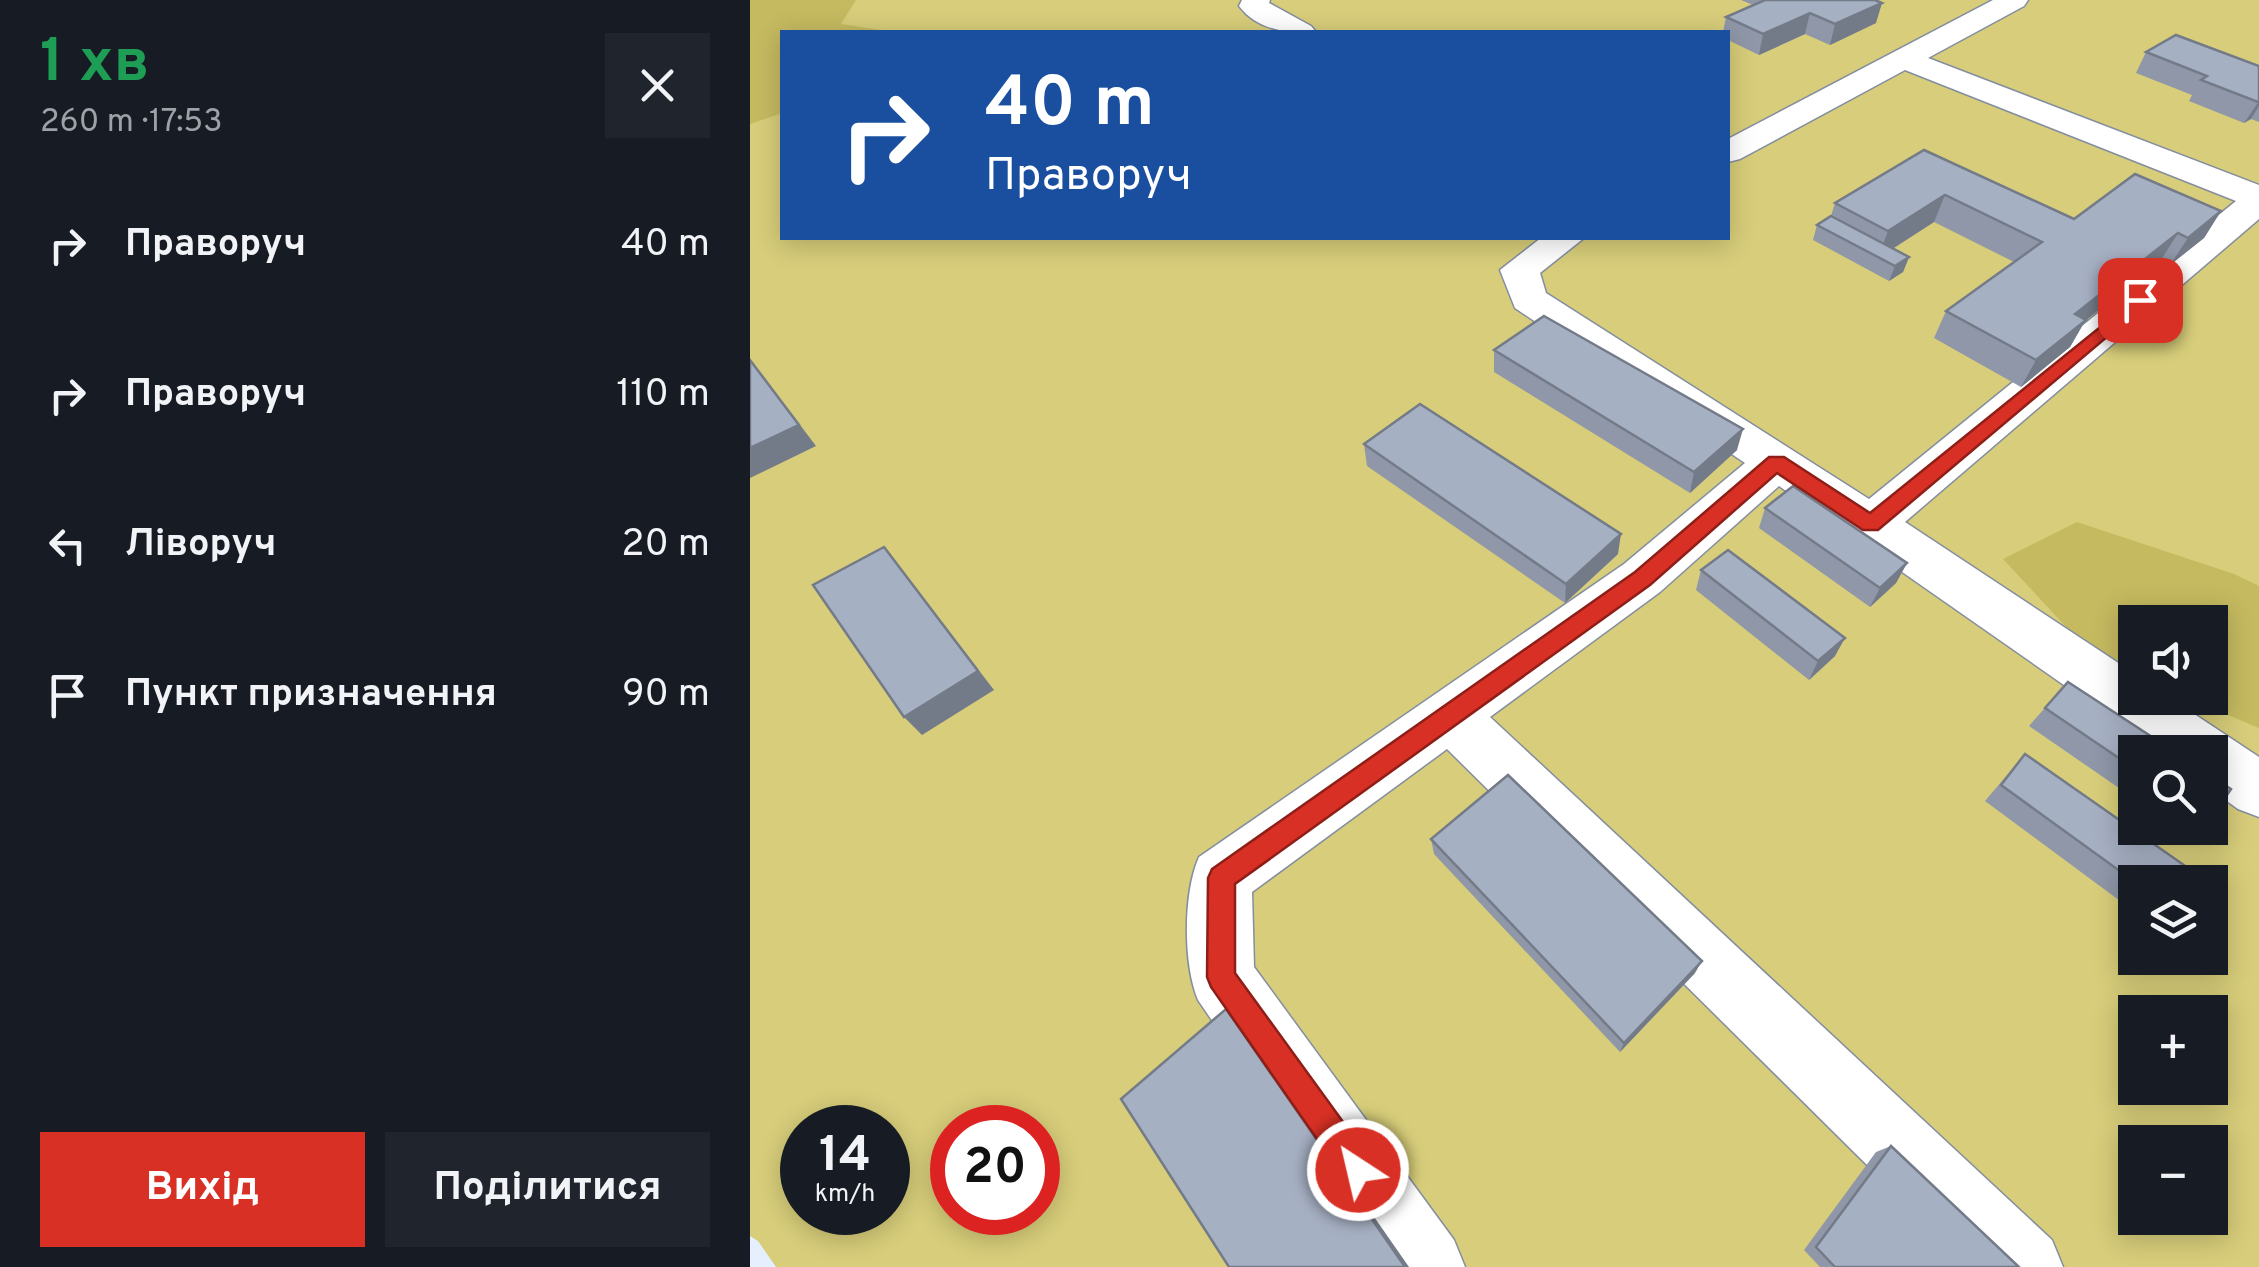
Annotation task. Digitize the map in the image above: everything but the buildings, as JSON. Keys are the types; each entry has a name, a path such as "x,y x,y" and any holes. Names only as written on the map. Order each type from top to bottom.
{"lane":[{"path":"1256,0 1254,6 1297,30"},
{"path":"1730,151 2014,0"},
{"path":"1871,524 2259,199 1904,59"},
{"path":"1562,240 1519,270 1528,299 1871,524 2179,735"},
{"path":"1427,1267 1221,977 1221,878 1642,578 1776,462"},
{"path":"1449,716 2025,1267"},
{"path":"2228,769 2259,790"}],"shaded area":[{"path":"750,0 2259,0 2259,1267 776,1267 750,1236"},
{"path":"750,0 856,0 841,24 881,30 780,30 780,114 750,124"},
{"path":"2077,522 2234,574 2259,586 2259,728 2228,715 2228,605 2118,605 2118,675 2108,672 2003,559"}],"route":[{"path":"1358,1170 1221,977 1221,878 1642,578 1776,462 1871,524 2140,300"}]}
